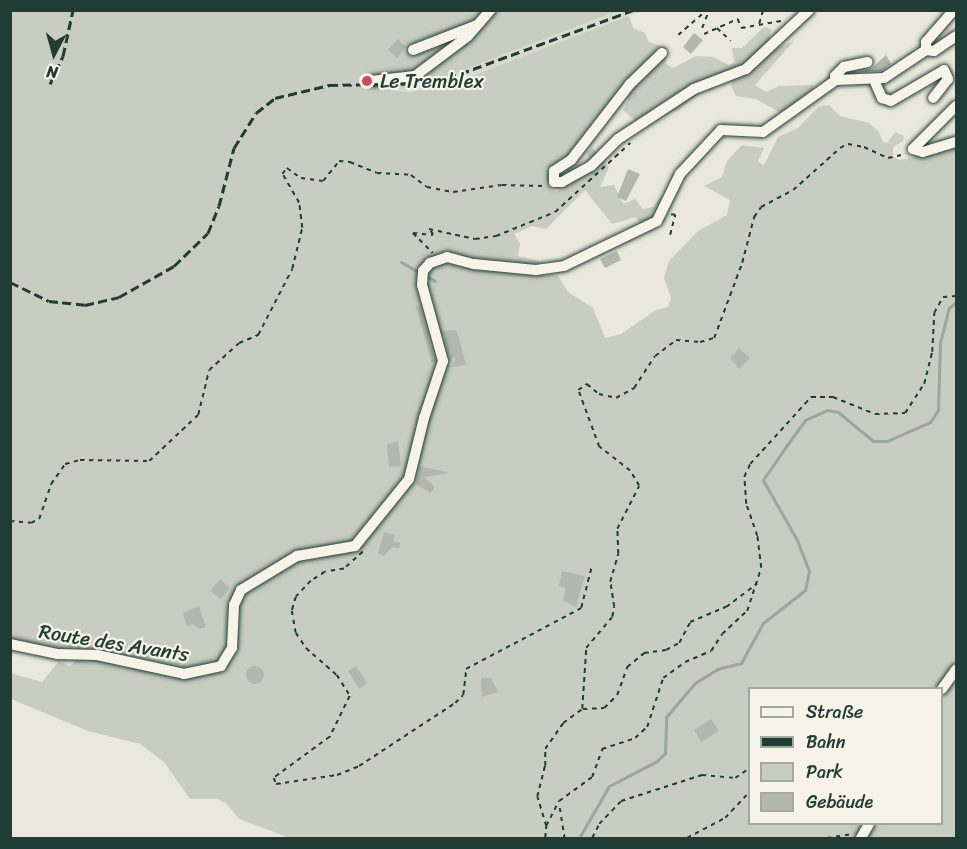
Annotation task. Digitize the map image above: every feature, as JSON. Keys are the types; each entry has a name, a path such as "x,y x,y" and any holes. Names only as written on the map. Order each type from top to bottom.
{"street":[{"path":"371,81 415,76 439,61 491,10"},
{"path":"662,53 630,84 571,160 554,171 554,182 562,182 591,166 618,139 694,89 746,69 809,10"},
{"path":"926,50 926,42 954,10"},
{"path":"413,50 477,25"},
{"path":"438,257 502,267 557,269 660,218 680,174 715,134 726,129 757,133 771,129 836,80 874,80 895,74 926,50 941,48 957,36"},
{"path":"836,80 835,76 844,67 867,62"},
{"path":"874,80 882,98 891,101 944,70 948,79 933,98"},
{"path":"957,106 914,146 914,151 957,142"},
{"name":"Route des Avants","path":"10,644 57,654 97,655 184,674 221,666 232,648 234,605 241,590 297,556 355,546 409,479 424,418 443,361 422,285 423,271 438,257"},
{"path":"943,688 957,670"}],"path":[{"path":"702,28 708,10"},
{"path":"678,35 708,10"},
{"path":"759,25 763,10"},
{"path":"704,34 738,19 739,28 779,20"},
{"path":"716,28 731,41"},
{"path":"438,257 413,233 434,236 429,229 475,239 496,236 555,212 635,139"},
{"path":"582,709 586,648 612,617 614,607 610,582 618,554 616,529 639,491 638,481 630,471 599,447 578,390 587,384 606,397 623,395 634,388 656,356 676,340 700,342 714,338 742,263 754,217 761,207 793,190 840,148 848,144 864,147 888,158 914,151"},
{"path":"10,520 31,523 39,519 51,484 65,464 80,460 149,461 198,415 209,370 239,343 258,335 292,270 302,228 299,203 282,174 288,168 301,178 323,182 339,161 350,162 377,173 411,175 427,187 453,192 554,182"},
{"path":"660,218 675,214 670,235"},
{"path":"546,826 559,807 562,797 592,777 602,749 635,738 647,727 663,678 685,662 711,651 722,634 747,611 761,568 757,536 746,504 746,470 795,411 811,397 833,397 875,414 905,413 924,384 932,352 934,313 943,297 957,296"},
{"path":"367,544 361,555 344,569 325,572 296,597 292,611 296,633 306,648 337,675 350,696 330,737 274,778 276,784 337,775 359,766 455,703 463,695 466,669 581,608 592,565"},
{"path":"545,838 546,826 537,797 545,766 545,749 563,723 582,709 604,708 617,695 627,667 644,653 666,650 679,643 690,622 726,607 757,584"},
{"path":"592,838 599,824 621,801 702,775 735,778 748,769"},
{"path":"687,838 725,818 748,793"},
{"path":"559,807 565,838"},
{"path":"827,838 866,831"}],"shaded area":[{"path":"617,11 643,11 441,88 407,92 378,83 420,81 450,75"}],"green space":[{"path":"11,11 617,11 450,75 420,81 379,83 390,89 407,92 441,88 629,16 633,28 645,33 649,42 666,48 666,64 673,68 696,56 713,57 729,65 734,63 732,48 742,48 764,27 771,29 769,41 773,49 794,41 755,85 766,92 779,86 814,85 812,91 783,114 756,99 736,96 731,86 733,78 707,87 677,111 657,112 652,120 636,121 623,110 628,101 628,88 558,171 549,186 556,192 565,187 590,160 587,153 592,147 609,167 600,187 614,185 623,204 635,199 643,209 653,207 661,196 657,215 640,225 636,217 612,224 585,190 546,229 532,226 514,234 520,244 518,256 539,261 541,274 558,276 568,292 593,308 605,338 621,334 656,310 668,307 671,298 664,278 669,261 698,231 727,215 730,200 704,186 722,177 727,161 742,145 764,148 758,162 764,165 778,137 798,128 819,106 829,105 840,116 869,123 879,132 883,142 887,143 895,132 904,136 903,141 893,147 893,156 899,160 956,148 956,838 290,838 239,819 226,803 217,799 190,799 164,762 140,744 88,731 11,699 10,673 42,682 59,661 70,666 79,657 11,647"}],"building":[{"path":"694,33 703,40 691,54 683,47"},
{"path":"398,39 406,47 397,58 388,50"},
{"path":"886,55 891,64 882,71 858,72 872,68"},
{"path":"628,169 640,174 626,201 617,197"},
{"path":"617,251 621,260 605,268 600,259"},
{"path":"420,305 435,361 432,364 416,307"},
{"path":"457,331 466,365 452,367 456,357 450,359 443,332"},
{"path":"739,348 750,358 739,369 730,358"},
{"path":"398,441 401,466 389,467 387,445"},
{"path":"420,466 449,473 424,477 435,487 430,493 416,484"},
{"path":"384,532 395,535 393,541 400,543 399,548 392,547 384,556 378,554"},
{"path":"562,571 585,576 576,607 563,600 566,588 559,586"},
{"path":"220,579 230,588 221,599 210,591"},
{"path":"199,606 206,627 199,629 193,624 187,626 183,613"},
{"path":"255,666 261,669 264,675 261,681 255,684 249,681 246,675 249,669"},
{"path":"356,666 367,683 359,689 348,671"},
{"path":"481,678 491,678 498,692 482,697"},
{"path":"711,719 719,731 701,742 694,730"}],"waterway":[{"path":"401,262 420,273"},
{"path":"426,276 435,281"},
{"path":"579,838 609,786 657,761 665,753 666,717 695,683 717,669 741,663 763,623 805,590 809,571 797,540 763,480 787,445 805,420 827,410 838,412 873,441 887,441 930,422 938,410 940,343 949,308 956,302"}],"railway":[{"path":"50,84 63,56 73,10"},
{"path":"10,282 49,301 85,305 119,297 174,266 208,233 219,206 234,148 256,113 275,98 329,85 435,83 633,10"}],"place":[{"name":"Le Tremblex","path":"367,81"}]}
